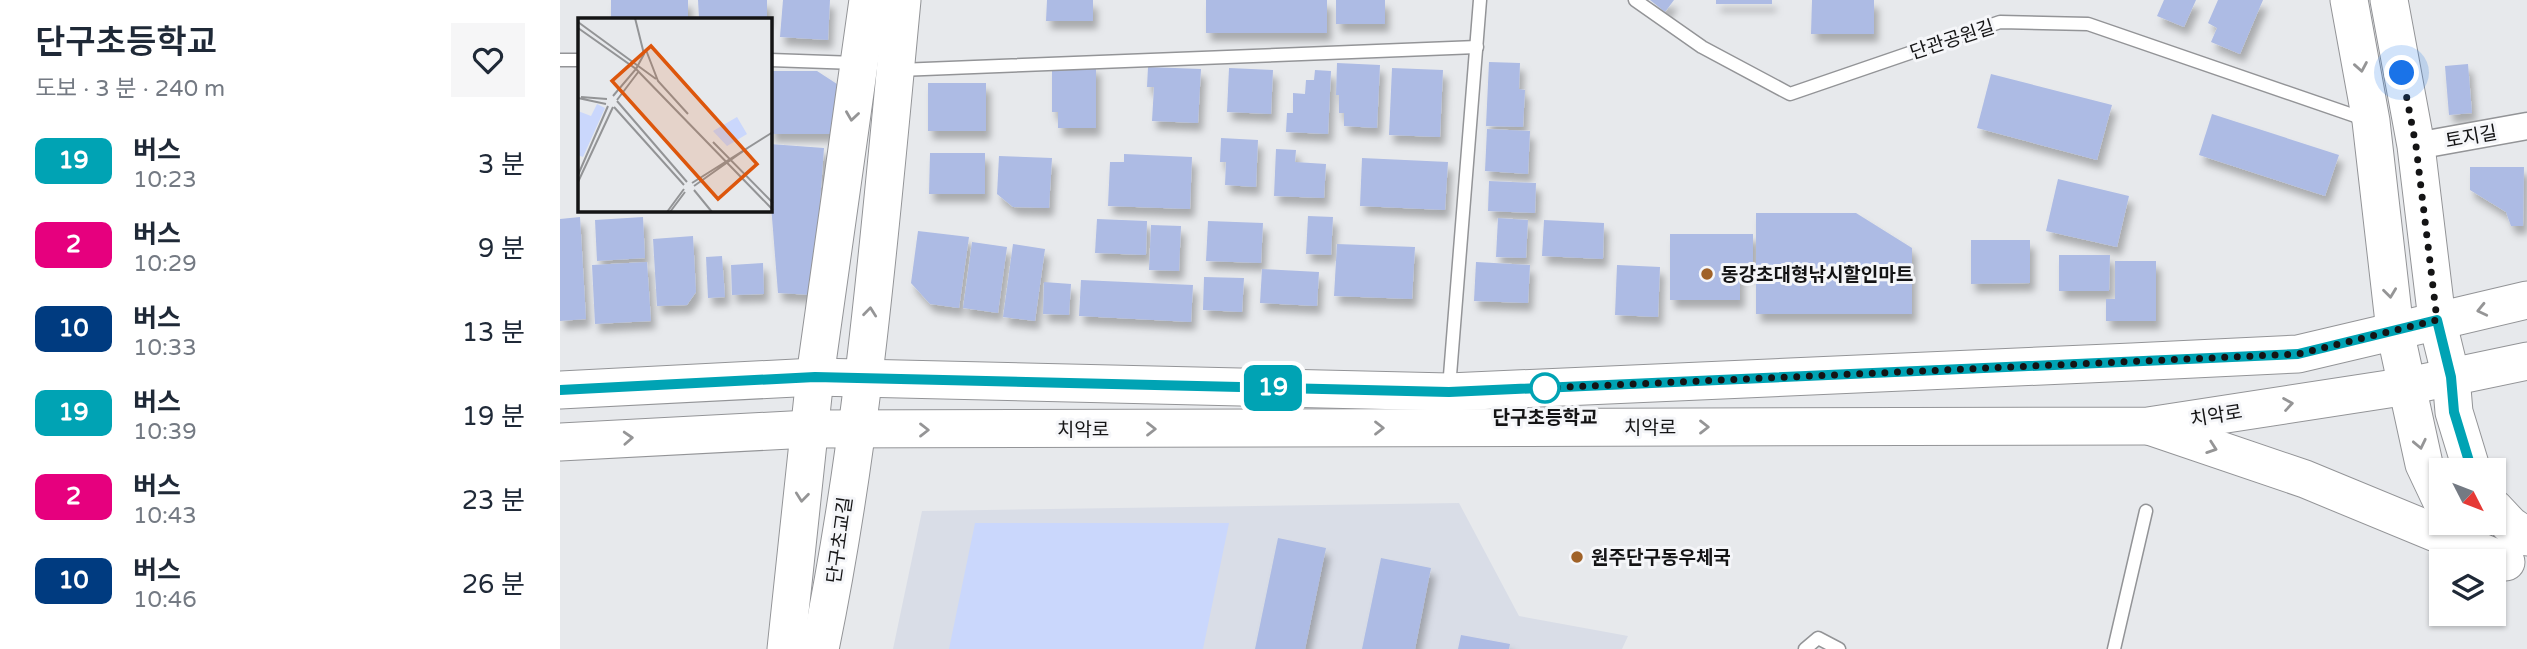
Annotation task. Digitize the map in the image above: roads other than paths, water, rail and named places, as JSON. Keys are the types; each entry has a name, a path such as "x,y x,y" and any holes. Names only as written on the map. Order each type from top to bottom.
{"main road":[{"path":"815,377 869,0"},
{"path":"863,380 902,0"},
{"path":"2349,0 2371,121 2395,331 2424,464 2429,475"},
{"path":"2389,0 2416,146 2437,320 2451,377 2454,412 2468,458"},
{"path":"560,390 815,377 1449,392 2298,354 2527,300"},
{"name":"치악로","path":"560,442 809,429 2148,426 2408,386 2527,360"},
{"name":"단구초교길","path":"786,649 815,377"},
{"name":"단구초교길","path":"820,649 831,597 863,380"},
{"path":"2148,426 2305,479 2520,557"},
{"path":"2506,521 2510,525 2520,557"},
{"path":"2473,536 2480,543 2520,557"}],"street":[{"name":"토지길","path":"2416,146 2527,126"}],"lane":[{"path":"1449,392 1480,0"},
{"name":"단관공원길","path":"1635,0 1702,47 1790,94 2000,22 2088,24 2371,121"},
{"path":"895,70 1477,47"},
{"path":"560,60 578,60"},
{"path":"772,61 859,64"},
{"path":"2114,649 2146,512"},
{"path":"1805,649 1818,638 1839,649"}],"place":[{"name":"동강초대형낚시할인마트","path":"1707,274"},
{"name":"단구초등학교","path":"1545,388"},
{"name":"원주단구동우체국","path":"1577,557"}]}
